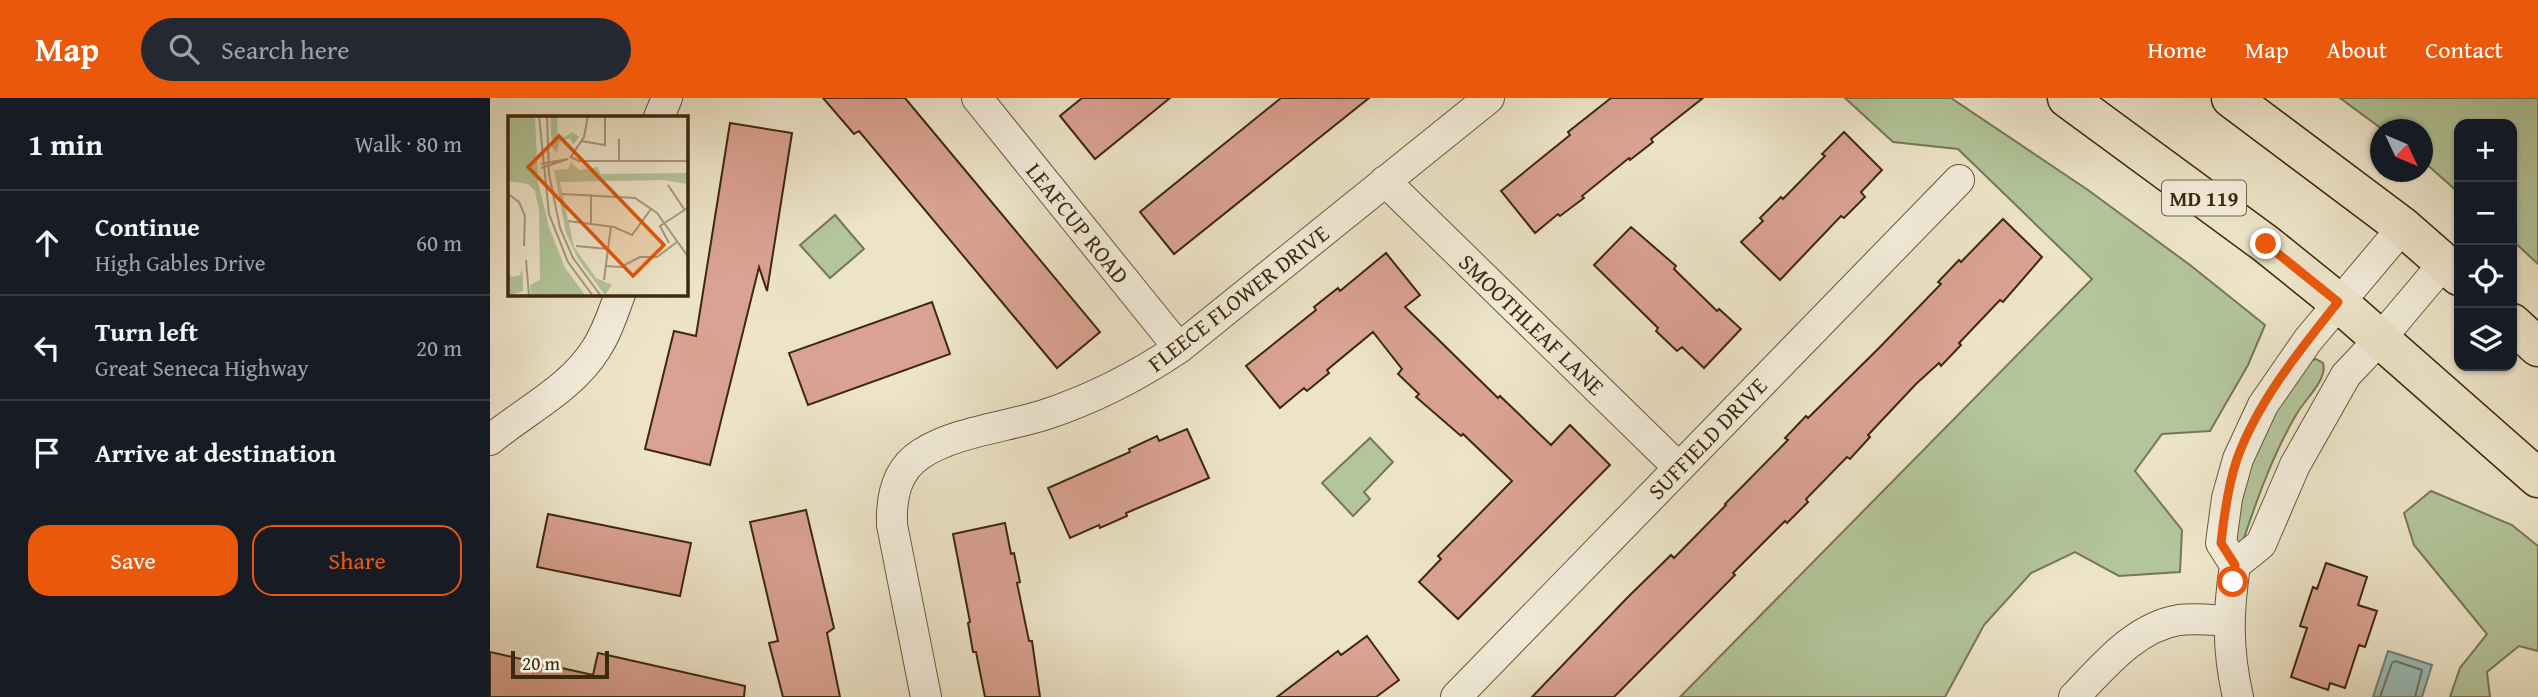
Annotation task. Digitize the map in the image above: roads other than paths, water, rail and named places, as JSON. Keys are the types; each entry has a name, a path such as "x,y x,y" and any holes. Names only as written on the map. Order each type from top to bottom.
{"main road":[{"name":"MD 119","path":"2067,98 2266,244 2338,302 2538,478"},
{"path":"2231,98 2403,227 2452,269"},
{"path":"2517,328 2538,347"}],"street":[{"path":"659,116 667,98"},
{"name":"FLEECE FLOWER DRIVE","path":"926,697 892,524 891,500 900,476 919,455 942,443 1044,415 1097,396 1141,374 1179,348 1489,98"},
{"name":"LEAFCUP ROAD","path":"982,100 1179,348"},
{"name":"SUFFIELD DRIVE","path":"1456,697 1959,180"},
{"name":"SMOOTHLEAF LANE","path":"1385,181 1678,467"},
{"path":"2238,697 2232,670 2228,621 2235,565 2221,543 2227,498 2238,459 2263,405 2308,340 2403,227"},
{"path":"2235,565 2261,544 2295,465 2346,375 2452,269"},
{"path":"490,440 577,373 596,349 610,324 619,296"},
{"path":"2074,697 2115,656 2146,632 2162,624 2179,620 2228,621"}],"water":[{"path":"2388,651 2432,665 2422,697 2373,697"}]}
